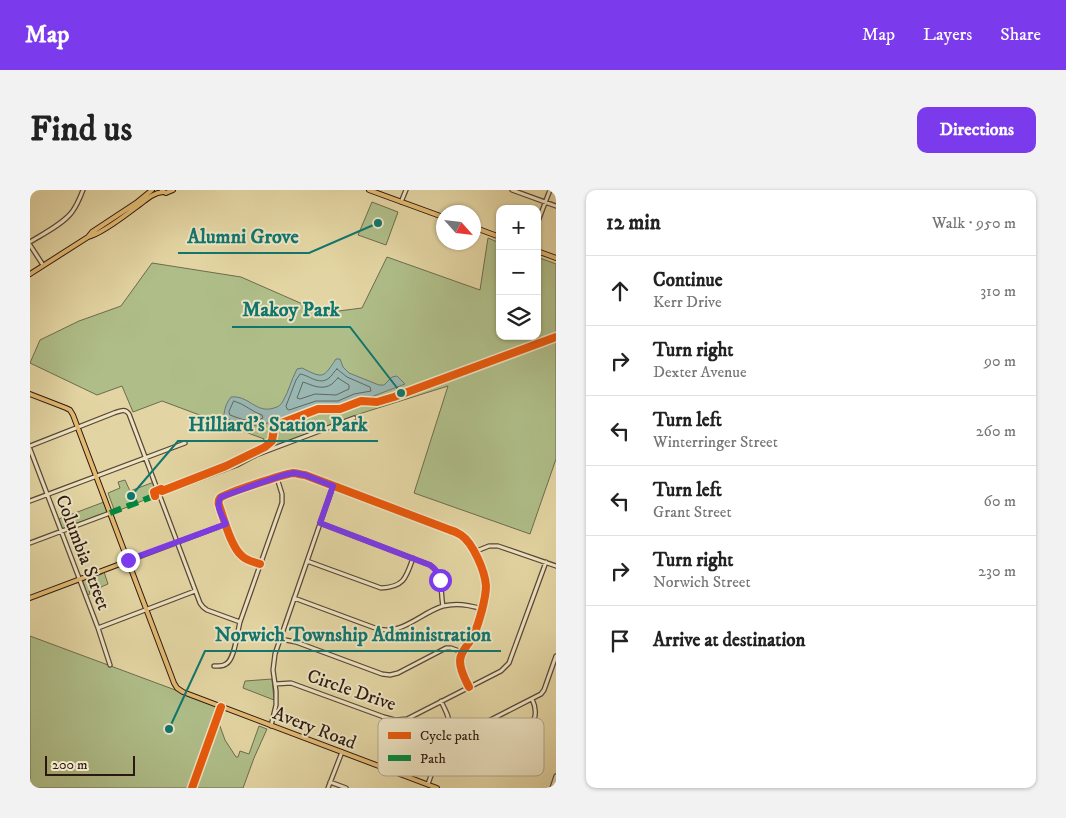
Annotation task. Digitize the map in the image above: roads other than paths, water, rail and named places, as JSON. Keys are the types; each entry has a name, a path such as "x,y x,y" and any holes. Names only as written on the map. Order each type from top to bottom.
{"main road":[{"path":"30,274 88,237 92,232 152,190"},
{"path":"88,237 94,236 116,222 151,196 162,191 169,192 172,190"},
{"path":"369,190 436,214"},
{"path":"481,230 496,236"},
{"path":"541,252 556,258"},
{"path":"30,394 68,409 73,415 147,609"},
{"path":"30,597 128,560"},
{"name":"Avery Road","path":"147,609 177,688 271,726 378,765"},
{"name":"Avery Road","path":"406,776 437,788"}],"street":[{"path":"43,265 30,244 71,214 82,190"},
{"path":"402,202 406,190"},
{"path":"512,190 556,206"},
{"path":"541,213 550,190"},
{"path":"30,447 78,426 123,410 127,411 203,607 206,610 240,622"},
{"path":"159,494 237,465 256,454 354,418"},
{"path":"30,501 185,443"},
{"name":"Columbia Street","path":"30,447 110,665"},
{"path":"260,564 247,560 236,550 218,505 219,500 224,496 294,473 305,475 461,535 474,552 486,584 482,609 474,635 462,652 460,663 469,687"},
{"path":"214,666 222,666 232,659 240,622 282,503 282,494 277,478"},
{"path":"271,726 276,705 273,666 275,654 333,486"},
{"path":"30,543 110,513"},
{"path":"320,523 430,565 440,574 443,606"},
{"path":"128,560 226,524"},
{"path":"474,552 490,546 498,546 556,566"},
{"path":"307,561 381,588 391,588 400,583 407,575 413,558"},
{"name":"Circle Drive","path":"408,718 501,670 509,663 546,562"},
{"path":"98,628 196,591"},
{"path":"294,598 379,630 392,630 403,627 443,606 458,604 482,609"},
{"path":"280,639 296,642 382,674 390,675 398,674 446,648 462,652"},
{"path":"495,718 541,694 556,656"},
{"name":"Circle Drive","path":"275,684 296,684 384,718"},
{"path":"532,699 536,711 534,718"},
{"path":"441,701 449,718"},
{"path":"192,788 221,706"},
{"path":"328,788 342,752"},
{"path":"428,784 431,776"},
{"path":"552,788 556,776"},
{"path":"330,782 346,788"}],"water":[{"path":"336,359 340,359 343,367 349,373 379,385 384,385 392,377 397,376 405,384 371,397 355,399 340,406 317,405 259,426 242,424 227,419 224,416 226,406 231,397 243,399 262,409 277,407 285,397 297,369 302,368 322,375"}],"place":[{"name":"Alumni Grove","path":"378,223"},
{"name":"Makoy Park","path":"401,393"},
{"name":"Hilliard's Station Park","path":"131,496"},
{"name":"Norwich Township Administration","path":"169,729"}]}
